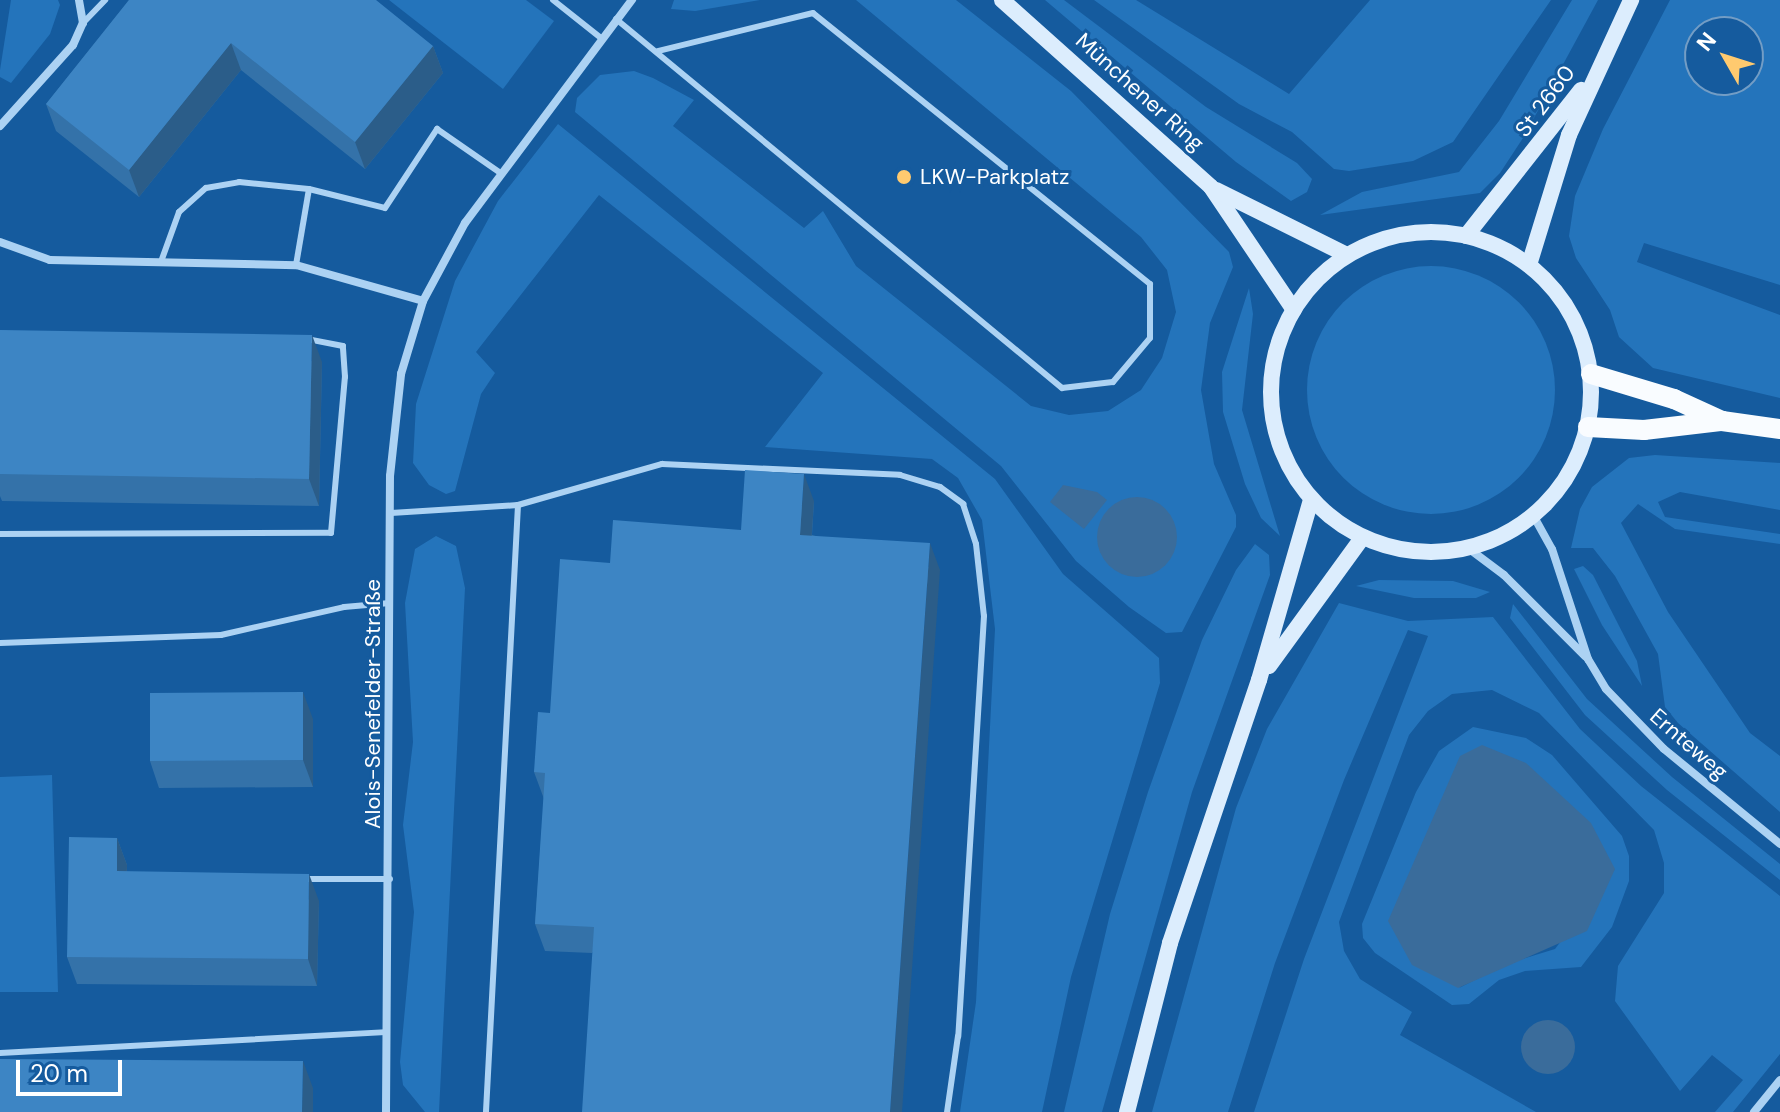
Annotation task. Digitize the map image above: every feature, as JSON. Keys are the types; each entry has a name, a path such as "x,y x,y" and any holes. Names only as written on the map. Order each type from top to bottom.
{"main road":[{"name":"Münchener Ring","path":"1002,0 1211,187 1294,310"},
{"name":"St 2660","path":"1529,265 1551,185 1594,73 1631,0"},
{"name":"St 2660","path":"1466,236 1594,73"},
{"name":"Münchener Ring","path":"1211,187 1347,255"},
{"path":"1402,234 1466,236 1529,265 1573,317 1591,374 1588,427 1568,474 1533,515 1500,537 1468,548 1406,550 1362,538 1311,500 1287,463 1272,410 1275,357 1294,310 1322,275 1347,255 1402,234"},
{"path":"1591,374 1674,399 1722,421"},
{"path":"1588,427 1655,430 1722,421 1780,429"},
{"path":"1127,1112 1170,943 1259,680 1311,500"},
{"path":"1259,680 1362,538"}],"street":[{"path":"0,126 33,95 83,23 79,0"},
{"name":"Alois-Senefelder-Straße","path":"386,1112 385,1032 391,879 391,513 396,401 423,301 499,172 632,0"},
{"path":"2,248 50,260 162,259 296,265 423,301"},
{"name":"Ernteweg","path":"1533,515 1552,549 1588,659"},
{"name":"Ernteweg","path":"1468,548 1504,575 1588,659 1633,721 1780,844"},
{"path":"1754,1112 1780,1080"}],"lane":[{"path":"83,23 105,0"},
{"path":"553,0 601,38"},
{"path":"616,19 1062,388 1113,382 1150,338 1150,284 813,13 658,51"},
{"path":"162,259 179,212 206,188 239,182 309,189 385,208 437,129 499,172"},
{"path":"296,265 309,189"},
{"path":"0,534 331,533 345,377 343,346 299,339"},
{"path":"391,513 518,505 662,464 900,475 940,487 963,504 976,544 984,616 958,1036 947,1112"},
{"path":"486,1112 518,505"},
{"path":"0,643 221,635 344,607 390,603"},
{"path":"302,879 391,879"},
{"path":"0,1053 385,1032"}],"shaded area":[{"path":"11,0 58,0 60,5 50,34 11,83 0,77 0,70"},
{"path":"389,0 526,0 554,21 503,89"},
{"path":"674,0 760,0 695,11 671,9"},
{"path":"856,0 956,0 1071,91 1229,252 1233,267 1210,323 1201,390 1214,464 1236,515 1236,527 1182,632 1166,633 1129,607 1076,561 1001,466 575,112 577,98 600,75 634,71 653,78 694,100 673,126 804,228 823,211 856,266 1031,406 1069,415 1108,411 1141,390 1162,358 1176,312 1167,270 1141,237"},
{"path":"1045,0 1064,0 1206,107 1297,163 1312,179 1307,192 1291,201 1236,162"},
{"path":"1094,0 1136,0 1289,94 1370,0 1551,0 1453,142 1413,161 1349,171 1334,169 1292,132 1239,104"},
{"path":"1572,0 1598,0 1523,138 1500,173 1480,193 1320,215 1362,192 1459,172 1499,121"},
{"path":"1670,0 1780,0 1780,285 1644,243 1637,262 1780,315 1780,398 1653,368 1619,337 1610,310 1576,258 1569,236 1575,196 1603,129"},
{"path":"558,124 995,479 1063,574 1159,658 1160,683 1071,977 1042,1112 960,1112 976,1002 995,629 982,520 958,478 932,459 765,447 823,373 599,195 476,352 495,373 481,394 455,491 446,494 429,485 413,463 416,404 455,281 498,201"},
{"path":"1431,266 1455,268 1478,275 1519,302 1546,343 1553,366 1553,414 1546,437 1519,478 1478,505 1455,512 1431,514 1407,512 1384,505 1343,478 1316,437 1309,414 1307,390 1309,366 1316,343 1343,302 1384,275 1407,268"},
{"path":"1249,288 1253,314 1242,410 1280,536 1261,518 1245,484 1223,412 1222,372"},
{"path":"1655,455 1780,463 1780,510 1680,492 1658,502 1665,517 1780,534 1780,544 1675,529 1638,504 1621,523 1668,612 1750,733 1780,756 1780,812 1678,723 1665,707 1658,654 1615,576 1593,548 1571,548 1580,509 1592,487 1629,458"},
{"path":"1063,485 1097,492 1107,500 1084,529 1050,502"},
{"path":"1137,497 1152,500 1165,509 1174,522 1177,537 1174,552 1165,565 1152,574 1137,577 1122,574 1109,565 1100,552 1097,537 1100,522 1109,509 1122,500"},
{"path":"436,536 456,546 465,588 439,1112 425,1112 403,1085 400,1062 414,912 403,825 413,742 405,603 415,549"},
{"path":"1255,544 1269,555 1270,575 1192,792 1102,1112 1064,1112 1110,914 1148,792 1202,640 1236,570"},
{"path":"1583,566 1593,575 1637,661 1642,686 1602,625 1574,569"},
{"path":"1379,580 1453,581 1490,592 1476,598 1414,598 1356,586"},
{"path":"1339,603 1408,621 1493,617 1580,729 1641,786 1780,896 1780,1054 1733,1112 1715,1112 1743,1080 1712,1055 1680,1091 1615,1001 1618,966 1664,893 1664,863 1654,830 1539,713 1492,690 1452,694 1428,711 1409,735 1339,922 1344,951 1360,979 1412,1012 1400,1035 1536,1112 1254,1112 1304,959 1428,636 1408,630 1344,780 1275,963 1228,1112 1152,1112 1236,808 1267,729"},
{"path":"1513,604 1587,699 1672,777 1780,864 1780,880 1667,790 1585,715 1510,618"},
{"path":"1473,727 1526,738 1552,755 1622,836 1629,856 1629,881 1612,927 1581,967 1525,971 1499,980 1469,1004 1452,1005 1375,953 1363,938 1362,924 1416,792 1439,751","holes":["1615,869 1555,949 1506,964 1459,988"]},
{"path":"1482,745 1526,763 1591,823 1615,869 1587,931 1458,988 1412,965 1388,921 1460,756"},
{"path":"52,775 58,992 0,992 0,777"},
{"path":"1548,1020 1567,1028 1575,1047 1567,1066 1548,1074 1529,1066 1521,1047 1529,1028"}],"building":[{"path":"129,0 376,0 433,46 355,142 231,43 129,170 46,104"},
{"path":"0,330 312,335 309,479 0,474"},
{"path":"745,470 804,474 800,535 930,543 890,1112 582,1112 594,927 535,924 545,773 534,772 538,712 550,713 560,559 610,563 613,520 741,530"},
{"path":"303,692 303,760 150,761 150,693"},
{"path":"69,837 117,838 117,871 309,874 308,959 67,957"},
{"path":"0,1059 303,1061 302,1112 0,1112"}],"place":[{"name":"LKW-Parkplatz","path":"904,177"}]}
